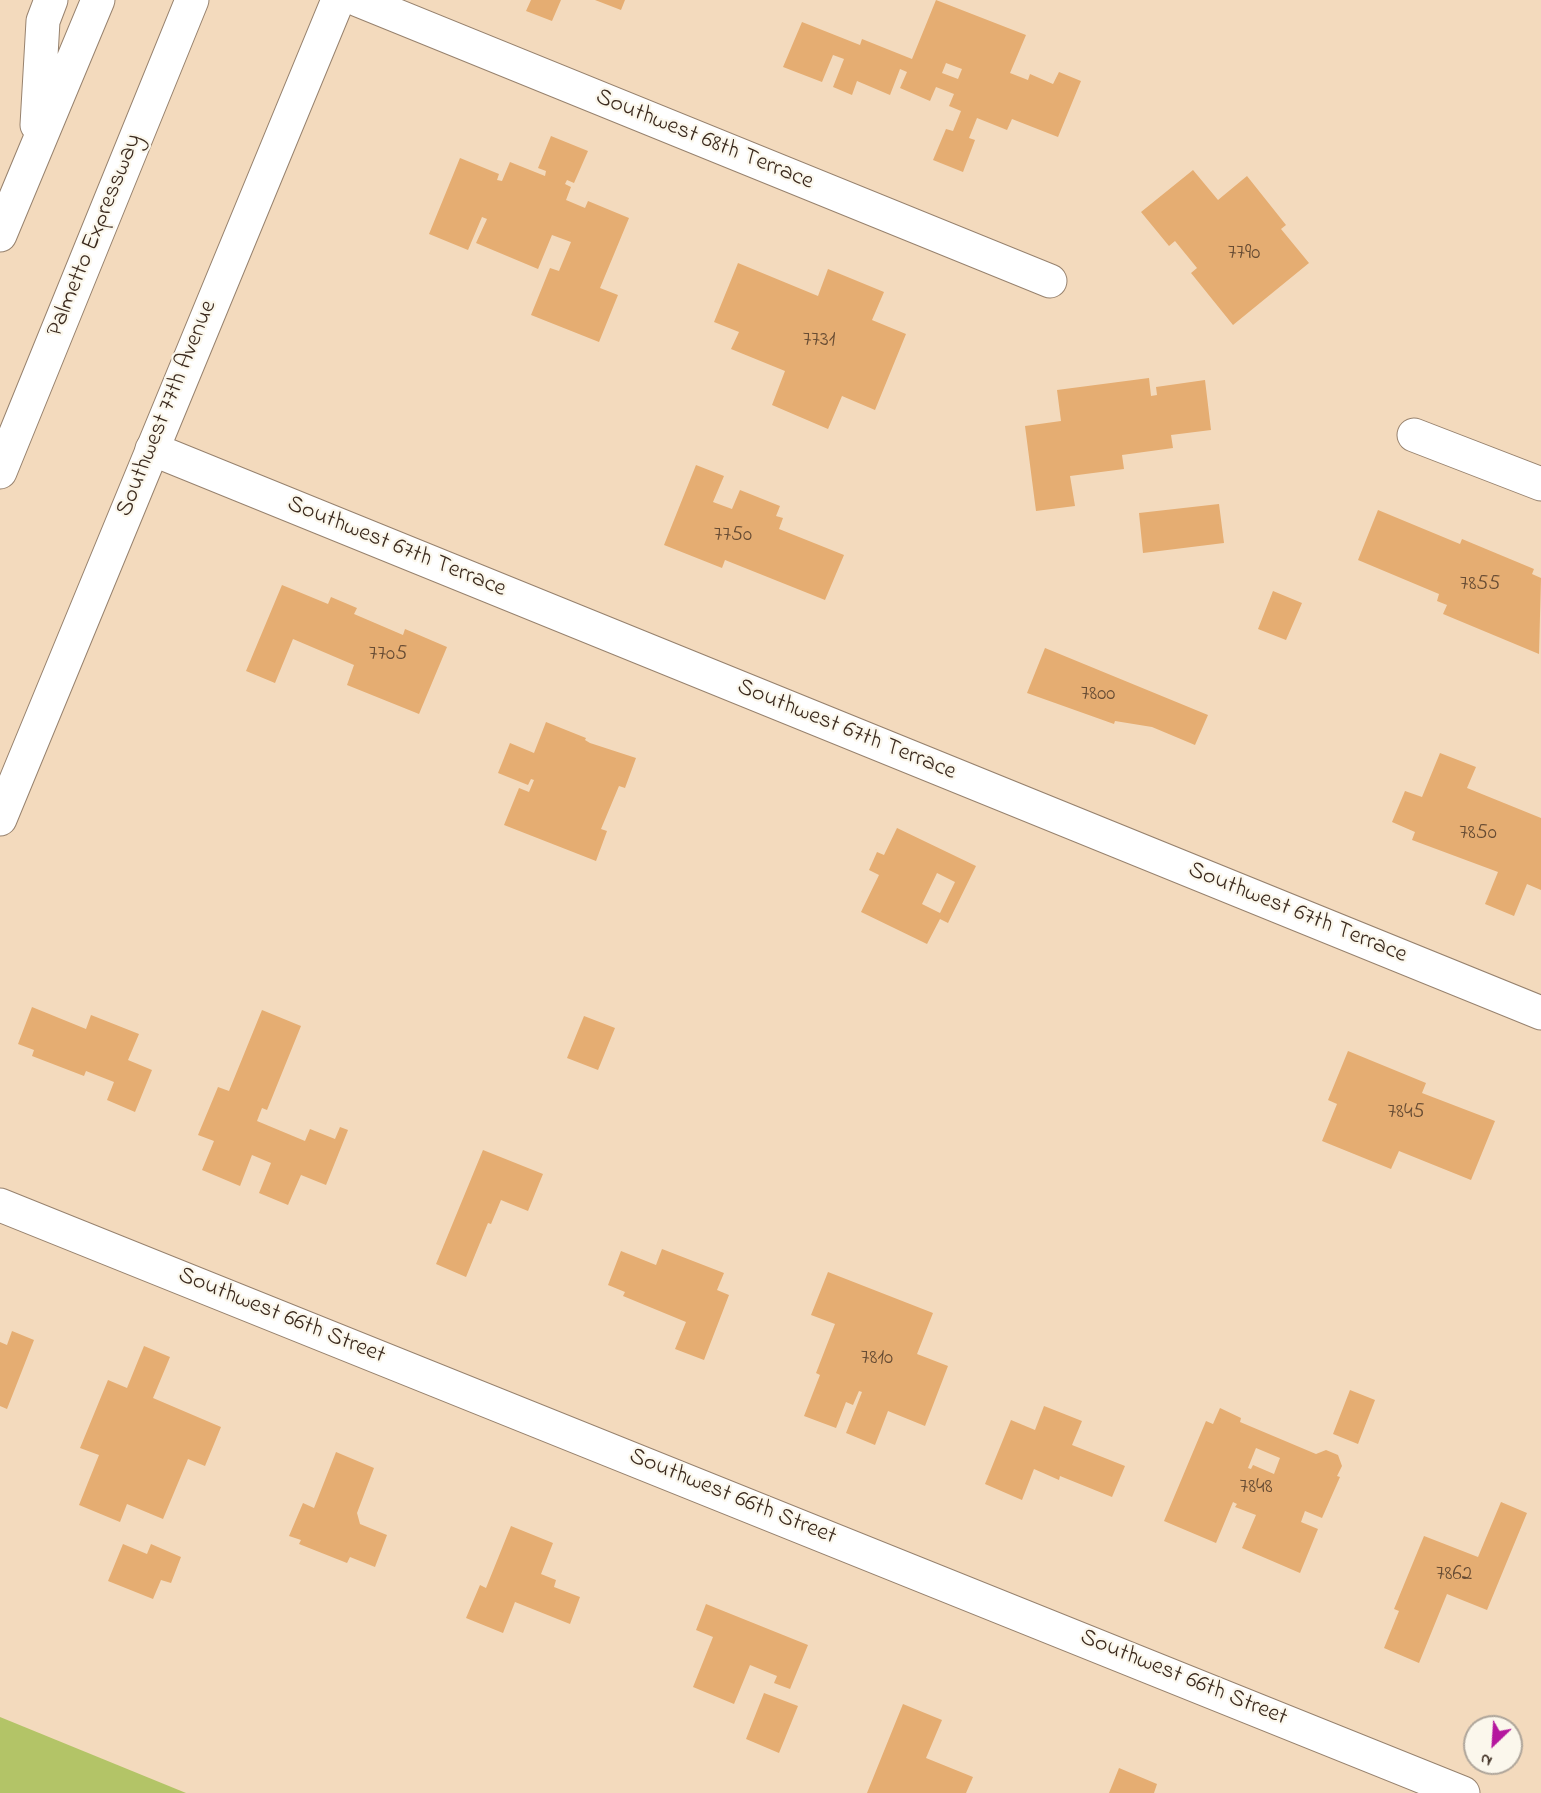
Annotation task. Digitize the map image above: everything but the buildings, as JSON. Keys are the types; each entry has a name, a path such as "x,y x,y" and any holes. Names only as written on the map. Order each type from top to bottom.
{"main road":[{"path":"35,151 43,21 51,0"},
{"path":"0,235 98,0"},
{"name":"Palmetto Expressway","path":"0,472 192,0"},
{"name":"Southwest 77th Avenue","path":"0,819 338,0"},
{"name":"Southwest 68th Terrace","path":"358,0 1050,281"},
{"path":"1414,435 1541,484"},
{"name":"Southwest 67th Terrace","path":"152,449 1541,1013"},
{"name":"Southwest 66th Street","path":"0,1205 1463,1793"}],"green space":[{"path":"0,1717 186,1793 0,1793"}]}
